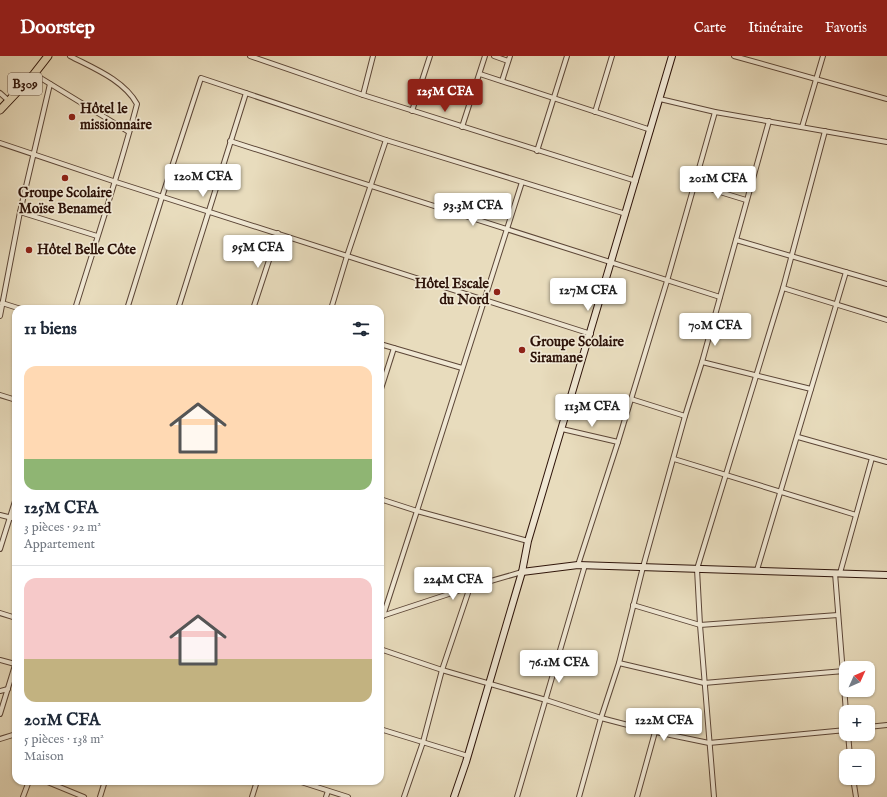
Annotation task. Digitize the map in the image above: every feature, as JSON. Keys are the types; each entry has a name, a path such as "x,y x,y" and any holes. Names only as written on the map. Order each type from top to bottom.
{"main road":[{"name":"B309","path":"0,110 34,74 48,56"},
{"path":"454,797 468,756 522,572 528,541 612,264 672,56"},
{"path":"522,572 585,565 887,575"}],"street":[{"path":"70,56 120,84 133,96 137,104 116,182 76,305"},
{"path":"250,56 363,96 636,182"},
{"path":"363,96 373,56"},
{"path":"412,111 430,56"},
{"path":"462,127 485,56"},
{"path":"494,56 509,58 502,81"},
{"path":"537,150 567,56"},
{"path":"595,112 612,56"},
{"path":"734,56 887,99"},
{"path":"802,127 822,56"},
{"path":"34,74 129,132"},
{"path":"480,74 651,130"},
{"path":"128,305 201,78 386,140 626,214"},
{"path":"0,316 20,212 50,84"},
{"path":"0,93 9,101"},
{"path":"179,305 246,93"},
{"path":"660,99 715,112 887,142"},
{"path":"578,565 618,442 667,281 715,112"},
{"path":"579,797 769,121"},
{"path":"714,797 704,683 697,569 783,288 825,131"},
{"path":"332,305 386,140"},
{"path":"230,141 612,264 720,297"},
{"path":"0,144 591,334"},
{"path":"384,607 417,511 522,182"},
{"path":"694,184 746,200"},
{"path":"20,212 98,236"},
{"path":"254,305 278,233"},
{"path":"736,240 792,255 887,284"},
{"path":"757,570 846,272"},
{"path":"783,288 887,320"},
{"path":"2,303 12,306"},
{"path":"384,345 462,368"},
{"path":"384,379 394,348"},
{"path":"702,362 811,390"},
{"path":"0,395 12,399"},
{"path":"631,399 685,416"},
{"path":"562,429 618,442"},
{"path":"798,436 887,462"},
{"path":"843,661 838,615 838,573 872,458"},
{"path":"674,459 856,515"},
{"path":"384,500 417,511 528,541"},
{"path":"0,549 12,511"},
{"path":"0,515 10,518"},
{"path":"517,797 585,565"},
{"path":"384,615 522,572"},
{"path":"404,797 423,742 442,670 470,587"},
{"path":"633,605 700,625 838,615"},
{"path":"0,613 12,617"},
{"path":"384,650 442,670 546,700 600,718 709,744 839,731"},
{"path":"0,660 12,662"},
{"path":"618,662 704,683 839,671"},
{"path":"0,714 12,676"},
{"path":"0,691 8,689"},
{"path":"875,726 887,725"},
{"path":"384,729 468,756"},
{"path":"637,797 655,732"},
{"path":"0,739 12,735"},
{"path":"23,797 28,785"},
{"path":"55,785 84,797"},
{"path":"100,797 104,785"},
{"path":"252,797 256,785"},
{"path":"310,785 348,797"},
{"path":"854,785 856,797"},
{"path":"326,797 328,791"}],"place":[{"name":"Hôtel le missionnaire","path":"72,117"},
{"name":"Groupe Scolaire Moïse Benamed","path":"65,178"},
{"name":"Hôtel Belle Côte","path":"29,250"},
{"name":"Hôtel Escale du Nord","path":"497,292"},
{"name":"Groupe Scolaire Siramane","path":"522,350"}]}
